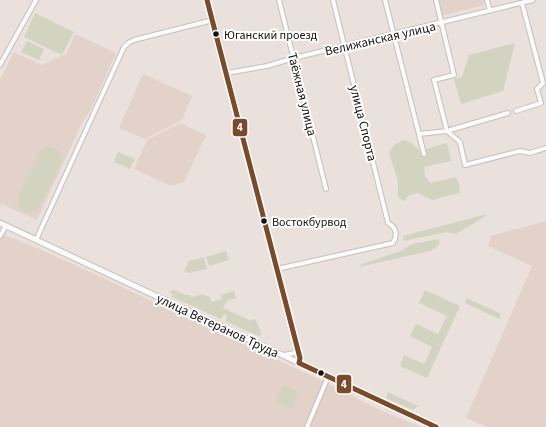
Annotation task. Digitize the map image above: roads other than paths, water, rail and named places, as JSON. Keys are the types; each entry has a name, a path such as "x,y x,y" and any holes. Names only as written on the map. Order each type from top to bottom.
{"main road":[{"path":"207,0 298,347 300,358 299,363"},
{"name":"улица Ветеранов Труда","path":"0,223 436,427"}],"street":[{"path":"0,65 36,0"},
{"name":"Таёжная улица","path":"279,0 326,189"},
{"name":"улица Спорта","path":"277,269 393,243 396,236 396,232 392,225 388,222 333,0"},
{"path":"385,0 424,154"},
{"path":"436,0 454,75 434,80 447,131 460,142 465,165 520,151 530,153 546,148"},
{"path":"487,0 490,11"},
{"name":"Велижанская улица","path":"227,72 267,66 294,58 394,35 533,0"},
{"path":"516,111 541,103 537,89 543,83 522,3"},
{"path":"36,240 124,47 134,40 213,20"},
{"path":"420,134 447,131 508,113"},
{"path":"0,236 6,226"},
{"path":"279,354 294,354 298,347"},
{"path":"307,427 328,377"}],"place":[{"name":"Юганский проезд","path":"216,34"},
{"name":"Востокбурвод","path":"264,221"}]}
